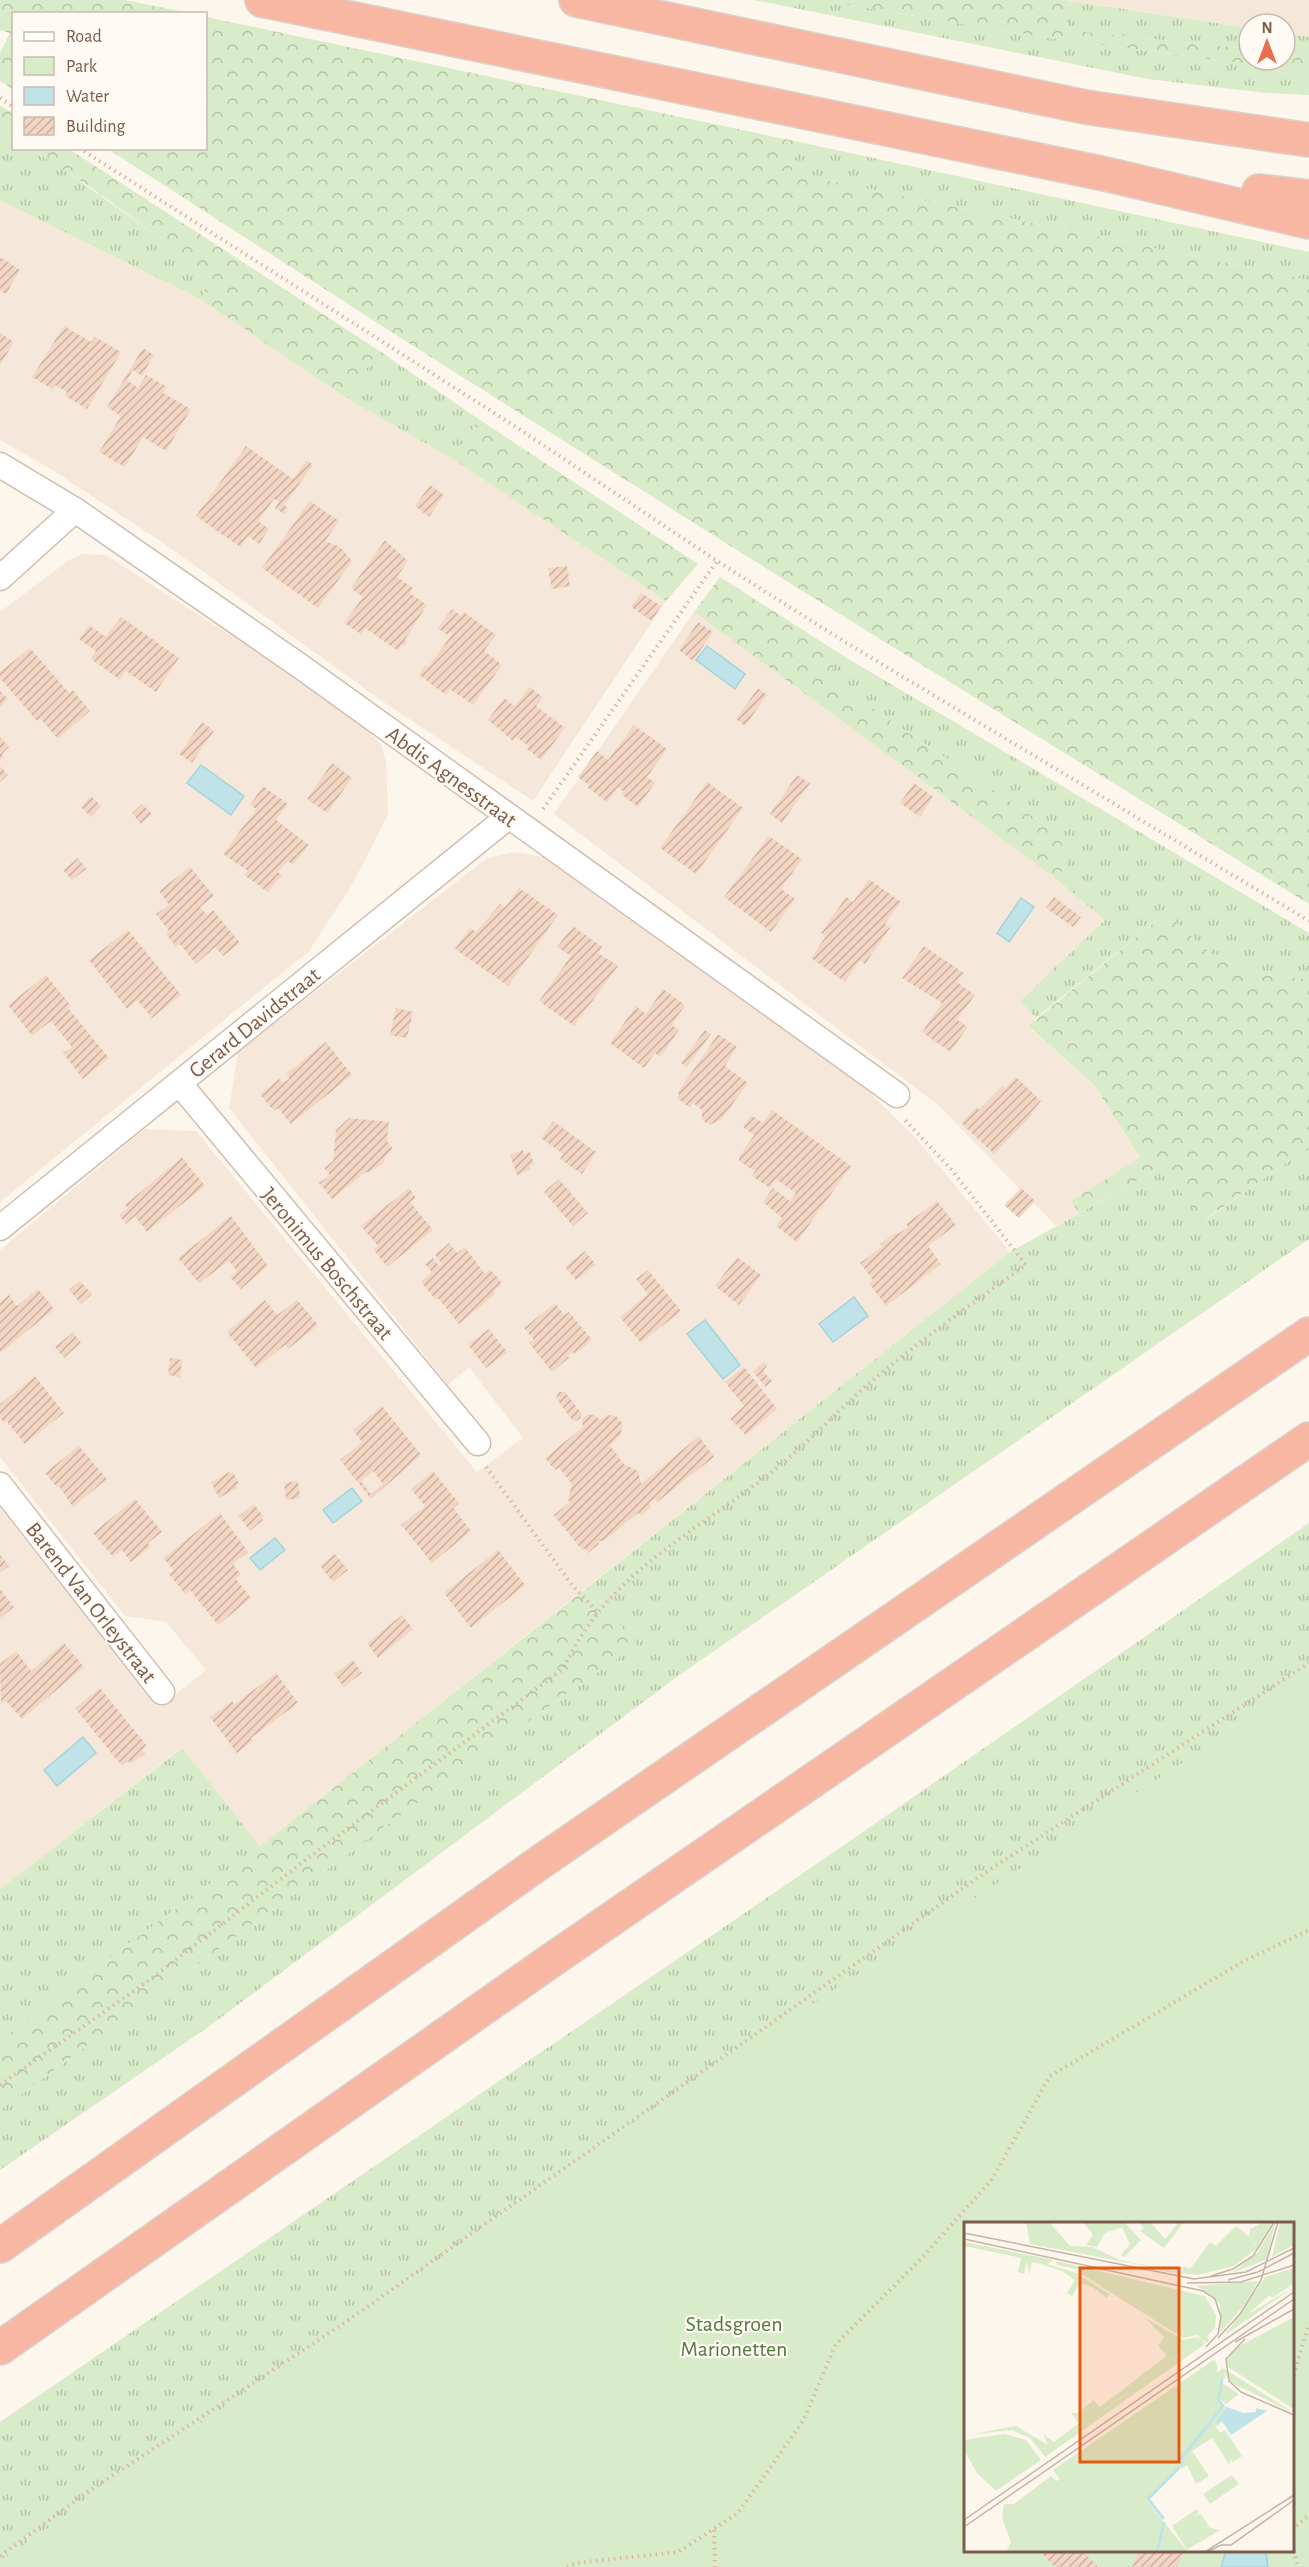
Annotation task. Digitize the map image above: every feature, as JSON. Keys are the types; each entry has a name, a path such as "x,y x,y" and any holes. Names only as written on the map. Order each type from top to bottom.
{"highway":[{"path":"262,0 1105,174 1309,222"},
{"path":"576,0 1085,107 1309,140"},
{"path":"1105,174 1309,197"},
{"path":"0,2246 539,1863 1309,1334"},
{"path":"0,2348 546,1964 1309,1438"}],"street":[{"name":"Abdis Agnesstraat","path":"0,465 75,510 300,666 897,1095"},
{"path":"0,578 75,510"},
{"name":"Gerard Davidstraat","path":"0,1228 179,1083 518,824"},
{"name":"Jeronimus Boschstraat","path":"179,1083 478,1443"},
{"name":"Barend Van Orleystraat","path":"0,1485 162,1692"}],"path":[{"path":"82,150 516,427 717,561 855,648 1309,921"},
{"path":"518,824 717,561"},
{"path":"0,2085 152,1978 312,1855 563,1669 571,1651 597,1612 630,1577 789,1458 871,1382 913,1347 1026,1265 951,1169 892,1107 897,1095"},
{"path":"478,1443 480,1459 572,1585 597,1612"},
{"path":"0,2556 89,2491 350,2319 989,1870 1309,1663"},
{"path":"567,2567 576,2563 678,2552 738,2514 803,2421 836,2344 915,2265 991,2181 1050,2076 1244,1961 1309,1930"},
{"path":"1294,2377 1309,2323"},
{"path":"1294,2529 1309,2515"},
{"path":"714,2529 715,2567"},
{"path":"1294,2549 1298,2567"}],"shaded area":[{"path":"1067,0 1309,0 1309,37 1297,35 1297,12 1237,12 1237,26"},
{"path":"0,200 200,299 348,399 451,458 666,601 533,801 382,701 162,542 49,468 0,440"},
{"path":"83,554 106,555 344,709 381,744 386,763 388,815 352,885 309,951 0,1202 0,612 69,560"},
{"path":"694,612 1055,878 1105,920 1020,1001 1036,1018 1028,1027 1095,1086 1140,1159 1071,1201 1079,1213 1056,1226 937,1104 554,814"},
{"path":"515,852 549,858 854,1077 914,1136 1010,1252 260,1846 181,1748 0,1889 0,1509 160,1707 206,1670 166,1622 125,1616 0,1457 0,1250 145,1129 196,1131 477,1472 523,1438 469,1367 448,1385 229,1108 238,1052 487,858"}],"green space":[{"path":"0,0 125,0 184,12 12,12 12,88 0,81 0,53 10,33 0,30"},
{"path":"754,0 821,0 1041,37 1237,63 1237,72 1309,72 1309,95 1266,93 1148,79"},
{"path":"821,0 1067,0 1071,1 1067,30 1237,48 1237,63 1041,37"},
{"path":"1071,1 1237,26 1237,48 1067,30"},
{"path":"207,17 799,142 791,173 1309,280 1309,904 767,569 407,342 110,150 207,150"},
{"path":"1297,35 1309,37 1309,55 1297,54"},
{"path":"1297,54 1309,55 1309,72 1297,70"},
{"path":"0,106 12,112 12,138 0,131"},
{"path":"0,131 12,138 12,150 32,150 56,164 160,238 214,280 200,299 0,200"},
{"path":"799,142 1309,252 1309,280 791,173"},
{"path":"32,150 71,150 378,350 348,399 200,299 214,280 147,228"},
{"path":"378,350 480,420 451,458 348,399"},
{"path":"480,420 698,564 666,601 451,458"},
{"path":"720,577 842,655 826,677 1048,827 1062,844 1067,866 1055,878 694,612"},
{"path":"842,655 1309,933 1309,980 1245,971 1205,949 1166,913 1036,1018 1020,1001 1105,920 1055,878 1067,866 1048,827 826,677"},
{"path":"1166,913 1205,949 1245,971 1309,980 1309,1147 1203,1221 1160,1168 1079,1213 1071,1201 1140,1158 1095,1086 1028,1026"},
{"path":"1309,1147 1309,1239 678,1676 211,2025 0,2170 0,2110 516,1730 636,1645 588,1587 1010,1252 1160,1168 1204,1221"},
{"path":"1309,1523 1309,2284 1294,2231 1294,2222 964,2223 688,2085 404,2284 0,2561 0,2422 834,1852"},
{"path":"588,1587 636,1645 516,1730 0,2110 0,2040 260,1846"},
{"name":"Stadsgroen Marionetten","path":"1309,1680 1309,2567 0,2567 0,2561 404,2284 688,2085"},
{"path":"182,1748 260,1846 0,2040 0,1889"}],"water":[{"path":"707,646 745,674 735,689 696,660"},
{"path":"201,765 244,796 231,815 187,783"},
{"path":"1021,898 1034,907 1009,942 997,933"},
{"path":"854,1297 868,1316 833,1342 819,1324"},
{"path":"705,1320 740,1365 723,1379 687,1334"},
{"path":"352,1488 362,1501 333,1523 323,1510"},
{"path":"275,1538 285,1550 260,1570 250,1558"},
{"path":"83,1737 96,1753 57,1786 44,1770"},
{"path":"1226,2552 1266,2552 1268,2567 1221,2567"}],"building":[{"path":"0,257 20,270 6,294 0,291"},
{"path":"64,326 91,342 95,337 121,352 87,409 65,396 67,392 55,385 52,389 32,377"},
{"path":"0,333 14,342 0,365"},
{"path":"143,348 154,355 142,376 133,370 127,380 138,388 146,375 167,387 163,393 191,409 166,451 143,437 125,467 99,452 121,416 107,407"},
{"path":"246,446 293,479 307,460 313,465 284,505 288,508 284,514 275,508 279,502 274,499 258,521 269,529 259,544 248,536 240,547 196,516"},
{"path":"430,485 444,495 429,517 415,506"},
{"path":"310,501 339,521 325,541 340,547 352,561 318,608 262,568"},
{"path":"385,540 408,561 397,577 413,588 410,593 427,605 405,640 407,642 402,644 398,651 365,628 361,634 344,623 363,597 351,588"},
{"path":"567,566 570,586 552,589 548,568"},
{"path":"641,593 661,606 652,621 631,607"},
{"path":"452,609 461,616 464,612 496,635 484,651 502,665 473,705 450,689 446,695 419,675 425,665 428,667 453,633 450,632 447,635 438,628"},
{"path":"121,617 179,658 156,692 126,671 120,680 91,659 96,651 79,639 89,625 106,637"},
{"path":"698,622 713,632 693,661 679,650"},
{"path":"30,648 69,693 73,690 90,711 58,739 40,718 37,721 0,678 0,672"},
{"path":"529,687 543,697 536,706 565,728 541,760 527,749 529,746 516,737 513,741 488,720 504,698 515,706"},
{"path":"758,688 767,695 745,726 736,719"},
{"path":"0,691 8,699 0,707"},
{"path":"202,722 214,731 192,763 179,754"},
{"path":"634,725 667,749 647,777 655,783 638,807 622,795 624,792 618,787 607,802 578,777 597,751 608,760"},
{"path":"0,737 9,747 0,760"},
{"path":"332,763 352,778 327,813 307,799"},
{"path":"0,766 8,775 0,782"},
{"path":"797,775 810,783 782,823 770,814"},
{"path":"707,782 743,808 696,874 660,848"},
{"path":"914,783 933,797 920,817 900,803"},
{"path":"263,786 288,804 276,820 309,845 293,865 288,861 278,872 282,875 268,892 244,875 248,871 223,854 256,809 250,805"},
{"path":"91,796 101,806 91,817 81,807"},
{"path":"142,804 152,814 141,824 132,813"},
{"path":"769,836 802,859 781,889 795,899 771,932 724,897"},
{"path":"78,858 86,869 72,880 63,870"},
{"path":"190,867 214,896 200,907 207,915 213,910 240,943 223,956 215,947 196,964 180,944 176,947 166,934 169,931 156,914 169,905 159,891"},
{"path":"869,879 901,902 885,924 890,928 865,964 860,960 845,982 811,958 826,936 821,933 846,897 853,902"},
{"path":"519,888 558,915 508,986 455,949 470,928 476,932 500,904 505,907"},
{"path":"1054,897 1081,917 1073,927 1046,908"},
{"path":"573,926 602,947 598,953 618,966 574,1026 539,1001 571,956 557,947"},
{"path":"128,930 181,995 152,1018 137,1000 127,1009 89,960"},
{"path":"924,946 964,973 957,982 975,995 957,1020 968,1027 950,1052 922,1032 942,1003 902,978"},
{"path":"46,975 71,1006 68,1008 109,1058 83,1079 63,1053 72,1047 51,1021 32,1036 8,1005"},
{"path":"663,989 685,1005 672,1025 679,1030 660,1057 655,1053 644,1068 610,1043 636,1006 646,1014"},
{"path":"396,1008 413,1012 407,1038 390,1035"},
{"path":"705,1030 711,1034 687,1067 681,1063"},
{"path":"718,1034 737,1047 725,1066 748,1083 720,1121 710,1125 702,1120 702,1110 693,1103 690,1108 677,1098 678,1092"},
{"path":"326,1042 352,1075 291,1124 278,1108 274,1111 260,1094 279,1079 283,1083 289,1079 287,1073"},
{"path":"1016,1077 1041,1101 1031,1113 1032,1115 994,1154 961,1123 977,1107 979,1110 1003,1086 1005,1088"},
{"path":"772,1110 851,1166 797,1242 776,1226 782,1218 763,1202 773,1188 790,1201 796,1193 776,1179 770,1188 752,1176 756,1169 753,1170 739,1161 739,1157 754,1135 743,1127 751,1115 763,1123"},
{"path":"349,1118 389,1122 387,1141 393,1149 385,1157 384,1162 370,1172 366,1172 332,1199 319,1183 330,1175 324,1168 333,1161 336,1130"},
{"path":"553,1121 596,1152 582,1174 560,1159 563,1154 541,1138"},
{"path":"523,1150 524,1154 530,1152 534,1164 529,1166 531,1169 517,1175 510,1155"},
{"path":"182,1157 205,1186 147,1232 135,1216 126,1224 119,1215 128,1208 125,1205"},
{"path":"559,1179 588,1213 573,1226 544,1192"},
{"path":"409,1188 416,1198 410,1202 433,1230 387,1267 374,1250 378,1246 361,1226"},
{"path":"1021,1188 1035,1201 1019,1218 1004,1205"},
{"path":"937,1201 956,1225 928,1246 941,1264 886,1306 869,1283 873,1280 860,1263 882,1247 880,1244 908,1227 906,1224"},
{"path":"231,1216 268,1266 241,1289 230,1277 237,1271 229,1261 199,1283 178,1258"},
{"path":"449,1243 457,1253 465,1247 485,1274 489,1271 493,1272 501,1282 493,1292 495,1294 459,1324 438,1298 436,1300 421,1282 432,1272 425,1264 433,1258 439,1266 442,1264 435,1255"},
{"path":"585,1251 596,1265 576,1280 565,1267"},
{"path":"737,1257 761,1275 739,1305 715,1286"},
{"path":"648,1270 681,1311 641,1343 620,1317 648,1294 636,1279"},
{"path":"80,1281 92,1294 81,1304 69,1290"},
{"path":"38,1289 54,1309 0,1353 0,1303 9,1295 17,1306"},
{"path":"265,1300 277,1315 297,1300 318,1325 288,1349 285,1345 256,1368 227,1332"},
{"path":"555,1303 564,1315 569,1312 592,1340 575,1354 573,1352 567,1356 569,1358 552,1372 529,1343 534,1340 524,1328"},
{"path":"489,1329 507,1352 486,1368 468,1345"},
{"path":"73,1332 81,1343 64,1358 55,1347"},
{"path":"170,1358 182,1360 180,1377 168,1375"},
{"path":"764,1362 767,1366 763,1371 772,1381 766,1387 753,1372"},
{"path":"744,1367 777,1409 746,1435 730,1419 744,1406 725,1382"},
{"path":"35,1376 64,1413 25,1444 11,1427 13,1425 8,1425 8,1420 4,1423 0,1417 0,1404"},
{"path":"559,1392 565,1392 582,1414 580,1419 572,1420 556,1398"},
{"path":"382,1406 421,1455 371,1499 340,1460 362,1442 353,1430","holes":["373,1471 383,1484 371,1494 361,1481"]},
{"path":"588,1414 600,1420 607,1415 616,1416 622,1423 621,1434 610,1446 624,1464 638,1471 641,1484 699,1436 714,1457 657,1502 655,1499 649,1503 651,1507 641,1516 638,1513 605,1540 598,1542 599,1544 588,1553 584,1548 582,1550 554,1515 570,1502 568,1500 572,1484 559,1468 555,1470 545,1458 583,1427 582,1419"},
{"path":"79,1446 107,1479 73,1507 59,1486 57,1487 45,1473"},
{"path":"433,1471 459,1503 453,1508 471,1531 432,1563 401,1525 425,1506 411,1489"},
{"path":"229,1472 230,1474 233,1472 239,1484 236,1485 237,1488 219,1498 211,1482"},
{"path":"298,1481 300,1498 286,1500 284,1483"},
{"path":"135,1499 162,1532 148,1543 150,1547 131,1562 122,1550 113,1557 93,1533"},
{"path":"254,1504 263,1516 261,1518 263,1520 250,1531 239,1516"},
{"path":"220,1513 248,1552 233,1564 241,1575 236,1579 251,1598 218,1625 190,1590 185,1594 169,1574 174,1570 163,1558"},
{"path":"498,1550 525,1585 471,1628 444,1593"},
{"path":"335,1554 348,1570 333,1582 320,1566"},
{"path":"0,1555 9,1566 0,1573"},
{"path":"0,1589 14,1607 0,1618"},
{"path":"402,1615 413,1629 378,1658 367,1643"},
{"path":"64,1643 84,1667 22,1719 6,1701 1,1704 0,1664 16,1651 31,1671"},
{"path":"353,1660 362,1673 344,1687 334,1674"},
{"path":"276,1673 298,1703 251,1738 253,1741 237,1753 210,1717 232,1701 235,1704"},
{"path":"100,1688 147,1746 142,1750 145,1754 130,1764 128,1761 122,1766 75,1708"},
{"path":"1040,2552 1083,2552 1098,2567 1055,2567"},
{"path":"1138,2552 1184,2552 1177,2567 1132,2567"}]}
